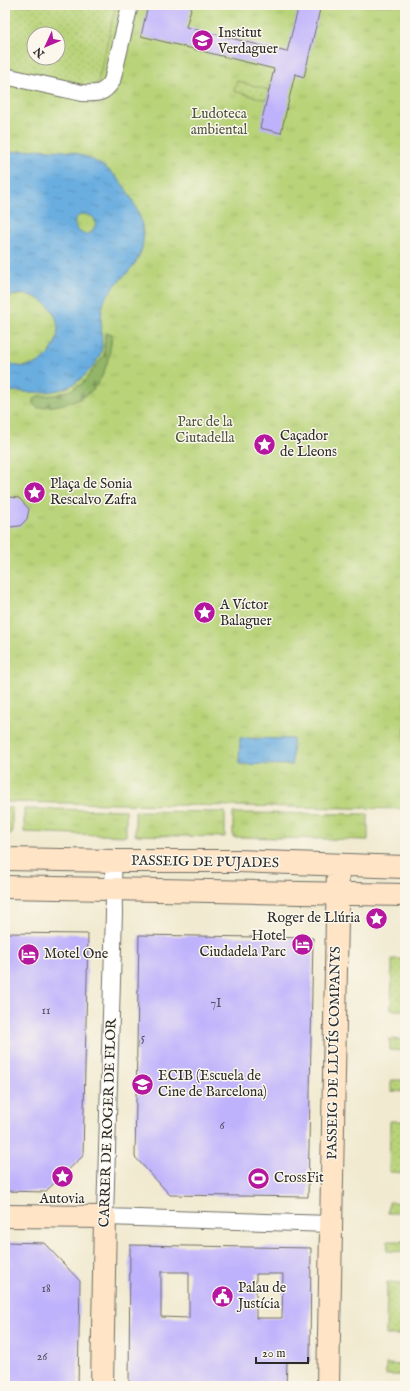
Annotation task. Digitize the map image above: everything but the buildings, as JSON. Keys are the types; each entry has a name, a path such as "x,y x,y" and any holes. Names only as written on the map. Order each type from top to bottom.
{"street":[{"path":"5,76 82,93 93,94 102,92 108,88 112,81 130,5"},
{"name":"PASSEIG DE PUJADES","path":"5,859 237,862 405,867"},
{"name":"CARRER DE ROGER DE FLOR","path":"102,1386 114,889 113,861"},
{"name":"PASSEIG DE LLUÍS COMPANYS","path":"328,1386 338,865"},
{"name":"PASSEIG DE PUJADES","path":"5,887 405,894"},
{"path":"5,1216 105,1217 331,1224"}],"green space":[{"name":"Parc de la Ciutadella","path":"5,5 405,5 405,809 5,802"},
{"path":"5,5 116,5 98,82 89,88 5,69"},
{"path":"237,81 269,90 267,100 234,91"},
{"path":"105,333 112,334 110,353 104,371 95,387 88,394 70,403 37,408 33,404 33,400 39,396 55,395 71,390 83,383 104,355"},
{"path":"5,808 12,808 12,834 5,833"},
{"path":"24,809 126,810 126,836 24,832"},
{"path":"135,811 225,812 225,837 135,835"},
{"path":"233,813 368,814 368,840 233,837"},
{"path":"392,959 405,959 405,1010 391,1010"},
{"path":"390,1039 405,1040 405,1051 390,1050"},
{"path":"391,1080 405,1080 405,1092 391,1091"},
{"path":"390,1121 405,1121 405,1173 389,1172"},
{"path":"389,1202 405,1203 405,1213 388,1213"},
{"path":"388,1241 405,1241 405,1252 387,1251"},
{"path":"387,1282 405,1283 405,1335 386,1335"},
{"path":"386,1364 405,1365 405,1375 386,1375"}],"water":[{"path":"38,149 59,150 72,152 94,160 119,180 132,199 141,220 143,243 140,254 133,266 113,287 103,304 101,316 102,347 99,357 91,369 80,380 70,386 50,392 5,391 5,361 20,366 34,364 46,357 54,346 58,333 56,319 49,307 35,297 20,295 5,299 5,153","holes":["86,214 91,216 96,222 90,233 86,234 81,233 75,226 77,217"]},
{"path":"240,738 293,739 292,765 239,764"}],"place":[{"name":"Institut Verdaguer","path":"202,41"},
{"name":"Caçador de Lleons","path":"264,444"},
{"name":"Plaça de Sonia Rescalvo Zafra","path":"34,492"},
{"name":"A Víctor Balaguer","path":"205,613"},
{"name":"Roger de Llúria","path":"376,918"},
{"name":"Hotel Ciudadela Parc","path":"302,944"},
{"name":"Motel One","path":"29,954"},
{"name":"ECIB (Escuela de Cine de Barcelona)","path":"143,1084"},
{"name":"Autovia","path":"62,1177"},
{"name":"CrossFit","path":"259,1178"},
{"name":"Palau de Justícia","path":"222,1296"}],"park label":[{"name":"Ludoteca ambiental","path":"219,122"}]}
